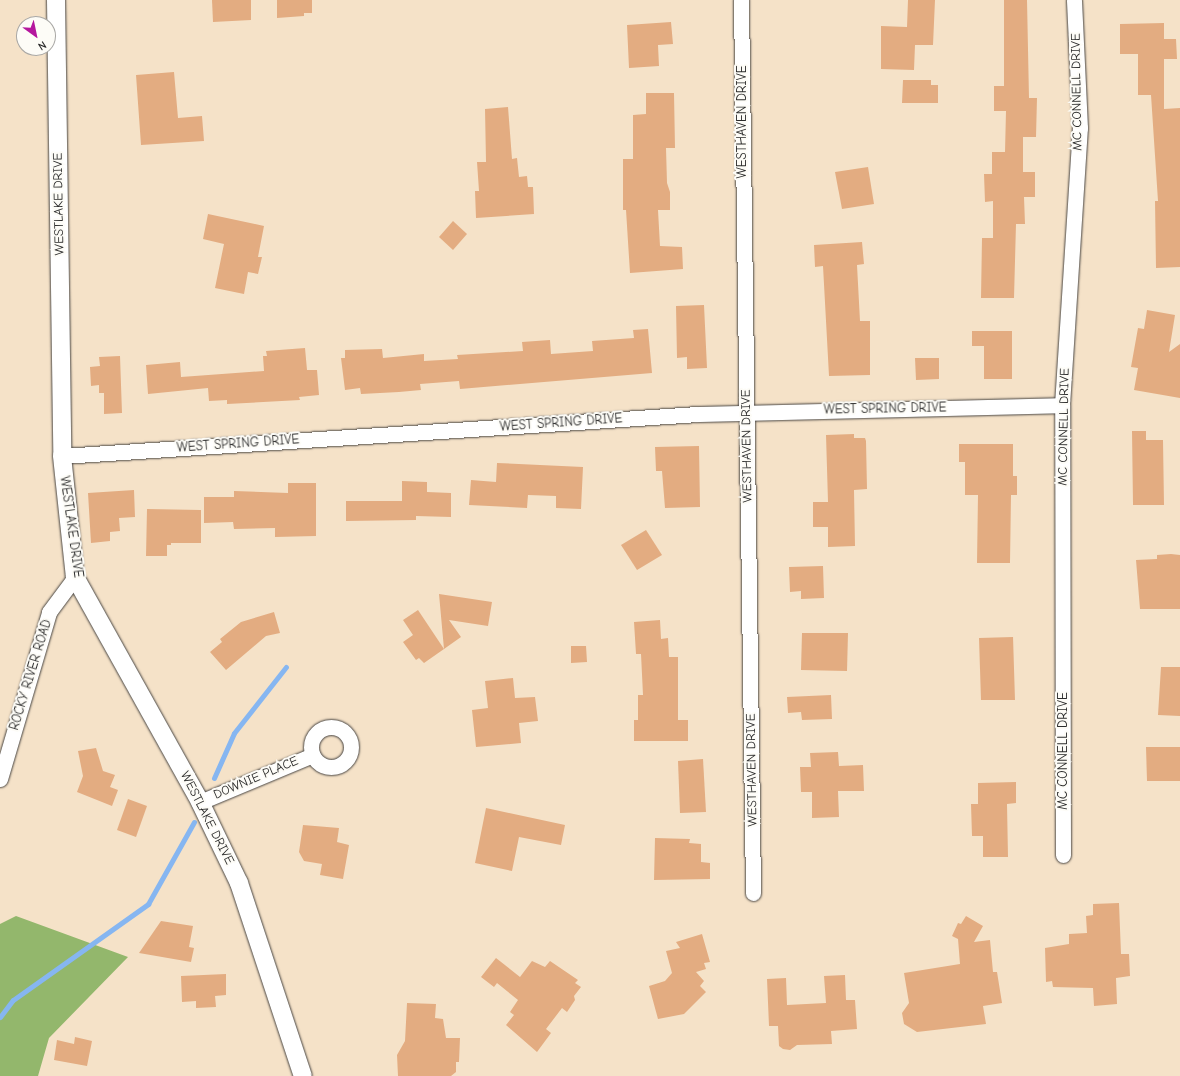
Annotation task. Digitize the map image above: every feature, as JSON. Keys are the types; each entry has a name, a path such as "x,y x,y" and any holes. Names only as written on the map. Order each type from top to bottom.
{"street":[{"name":"WESTLAKE DRIVE","path":"56,0 62,456 75,577 200,802 239,883 303,1076"},
{"name":"WESTHAVEN DRIVE","path":"741,0 753,893"},
{"name":"MC CONNELL DRIVE","path":"1063,855 1062,405 1080,128 1074,0"},
{"name":"WEST SPRING DRIVE","path":"62,456 747,412 1062,405"},
{"name":"ROCKY RIVER ROAD","path":"0,779 50,612 75,577"},
{"name":"DOWNIE PLACE","path":"200,802 313,755"}],"green space":[{"path":"16,916 128,957 49,1038 38,1076 0,1076 0,924"}],"building":[{"path":"212,0 251,0 251,20 213,22"},
{"path":"277,0 312,0 312,13 304,13 304,16 277,18"},
{"path":"908,0 935,0 933,45 915,45 914,70 881,69 881,26 907,27"},
{"path":"1004,0 1027,0 1029,98 1037,98 1036,137 1023,137 1023,172 1035,172 1035,197 1024,197 1025,224 1016,224 1014,298 981,298 982,238 993,238 993,201 985,202 984,174 992,174 992,152 1005,152 1006,111 994,111 994,86 1004,86"},
{"path":"671,22 673,44 658,45 659,66 629,68 627,25"},
{"path":"1164,23 1164,39 1176,39 1177,59 1164,59 1164,109 1180,108 1180,267 1156,268 1155,201 1158,201 1151,95 1138,95 1138,54 1120,54 1120,24"},
{"path":"174,72 178,118 202,116 204,141 141,145 136,75"},
{"path":"903,80 931,80 931,85 938,85 938,103 902,103"},
{"path":"646,93 674,93 675,148 666,148 667,183 670,192 670,210 658,210 660,246 682,247 683,269 630,273 626,210 623,210 623,159 633,159 633,115 646,114"},
{"path":"508,107 512,159 517,158 519,177 527,176 528,187 533,187 534,214 476,218 475,191 479,191 477,162 486,162 485,109"},
{"path":"868,167 874,204 842,209 835,172"},
{"path":"208,214 264,226 258,257 262,257 258,274 248,272 244,294 215,288 224,244 203,239"},
{"path":"453,221 467,234 453,250 439,237"},
{"path":"862,242 864,264 857,265 860,321 870,321 870,375 829,376 823,266 815,267 814,245"},
{"path":"704,305 707,368 687,369 687,357 677,358 676,306"},
{"path":"1147,310 1175,315 1169,352 1180,344 1180,398 1134,390 1138,368 1131,367 1138,328 1144,329"},
{"path":"648,329 652,373 460,389 459,381 420,384 421,390 399,392 361,394 360,388 345,390 341,358 345,358 345,350 382,349 383,358 424,354 424,361 458,359 457,355 523,351 522,342 550,340 551,354 593,351 592,341 634,338 633,330"},
{"path":"972,331 1012,331 1012,379 984,379 984,346 972,346"},
{"path":"305,348 307,370 317,370 319,395 299,397 300,400 227,404 227,400 209,401 208,388 148,394 146,365 180,362 181,377 264,371 263,356 267,356 266,351"},
{"path":"120,356 122,413 104,414 104,393 99,393 99,385 91,386 90,367 100,366 99,357"},
{"path":"915,358 939,358 939,379 916,380"},
{"path":"1132,431 1146,431 1146,440 1163,440 1164,505 1133,505"},
{"path":"854,434 854,438 865,438 866,441 867,489 854,490 855,546 828,547 828,527 813,527 813,502 828,502 826,435"},
{"path":"959,444 1013,444 1013,476 1017,476 1017,495 1011,495 1010,563 977,563 978,495 965,495 965,462 959,462"},
{"path":"699,446 700,507 665,508 662,471 656,471 655,447"},
{"path":"497,463 583,467 581,509 556,508 556,496 528,495 527,508 469,505 471,480 496,482"},
{"path":"402,481 427,482 427,492 451,493 451,517 416,516 416,520 346,521 346,501 402,501"},
{"path":"288,483 316,483 316,536 275,537 275,528 234,529 233,522 204,523 204,497 234,497 234,491 288,493"},
{"path":"134,490 135,517 119,518 120,531 110,532 110,541 91,543 88,493"},
{"path":"147,509 201,510 201,543 171,543 171,545 167,545 167,556 146,556"},
{"path":"646,530 662,555 637,570 621,545"},
{"path":"1157,555 1180,555 1180,609 1140,609 1136,560 1157,559"},
{"path":"823,566 824,598 801,599 801,591 790,592 789,567"},
{"path":"439,594 492,602 488,626 449,620 461,637 444,649"},
{"path":"418,610 444,649 424,663 419,658 416,660 403,642 413,635 403,620"},
{"path":"274,612 280,633 266,636 226,670 210,652 222,642 220,639 241,622"},
{"path":"660,620 661,639 668,638 669,657 678,657 678,720 688,720 688,741 634,741 634,720 638,720 638,695 643,695 641,654 636,654 634,622"},
{"path":"802,633 848,633 847,671 801,670"},
{"path":"1013,637 1015,700 981,700 979,638"},
{"path":"571,646 586,646 587,662 571,663"},
{"path":"1161,667 1180,667 1180,716 1158,715"},
{"path":"513,678 515,698 535,697 538,721 519,723 521,743 476,747 472,710 488,708 485,681"},
{"path":"831,695 832,719 802,720 801,712 788,713 787,697"},
{"path":"1146,747 1180,747 1180,781 1147,781"},
{"path":"96,748 103,771 115,775 110,787 118,790 112,806 77,792 83,776 78,751"},
{"path":"838,752 839,766 863,765 864,791 838,791 839,817 812,818 812,792 801,792 800,767 811,767 810,753"},
{"path":"703,759 706,812 680,813 678,761"},
{"path":"1016,782 1016,803 1007,804 1008,857 983,857 983,836 972,836 971,804 978,804 978,783"},
{"path":"128,799 147,806 136,837 117,830"},
{"path":"486,808 565,825 561,845 519,837 512,871 475,863"},
{"path":"303,825 339,828 337,842 349,845 343,879 320,875 322,864 304,861 299,852"},
{"path":"655,838 690,839 689,843 701,844 701,862 710,863 710,879 654,880"},
{"path":"1119,903 1121,954 1129,954 1130,976 1116,978 1117,1004 1094,1006 1093,988 1053,987 1052,981 1046,982 1045,948 1069,944 1069,934 1087,933 1086,916 1093,915 1093,904"},
{"path":"966,916 983,926 974,942 990,940 993,972 997,972 1002,1003 983,1006 986,1024 917,1032 904,1024 902,1013 909,1003 904,973 960,964 958,939 952,936 958,923 961,924"},
{"path":"161,921 193,926 189,947 194,948 191,962 139,953"},
{"path":"702,934 710,962 704,963 706,969 696,972 704,981 700,986 706,992 684,1014 658,1019 649,986 665,981 672,973 666,951 680,948 676,942"},
{"path":"496,958 520,977 532,961 545,967 550,961 578,980 575,983 581,987 574,996 575,1000 567,1012 562,1008 546,1029 551,1033 537,1052 506,1025 514,1015 510,1012 518,1000 497,983 494,987 481,977"},
{"path":"226,974 226,995 215,996 216,1007 196,1008 196,1001 182,1002 181,976"},
{"path":"845,975 846,1000 855,1000 857,1029 831,1031 832,1044 797,1045 790,1050 783,1049 779,1046 778,1026 769,1026 767,979 786,978 787,1005 826,1003 824,976"},
{"path":"407,1003 436,1004 435,1018 443,1019 446,1038 460,1038 459,1062 456,1062 456,1072 451,1076 398,1076 397,1055 405,1041"},
{"path":"75,1037 92,1041 87,1066 54,1060 57,1040 74,1044"}],"waterway":[{"path":"214,778 234,733 286,667"},
{"path":"0,1017 13,1000 148,904 194,822"}]}
